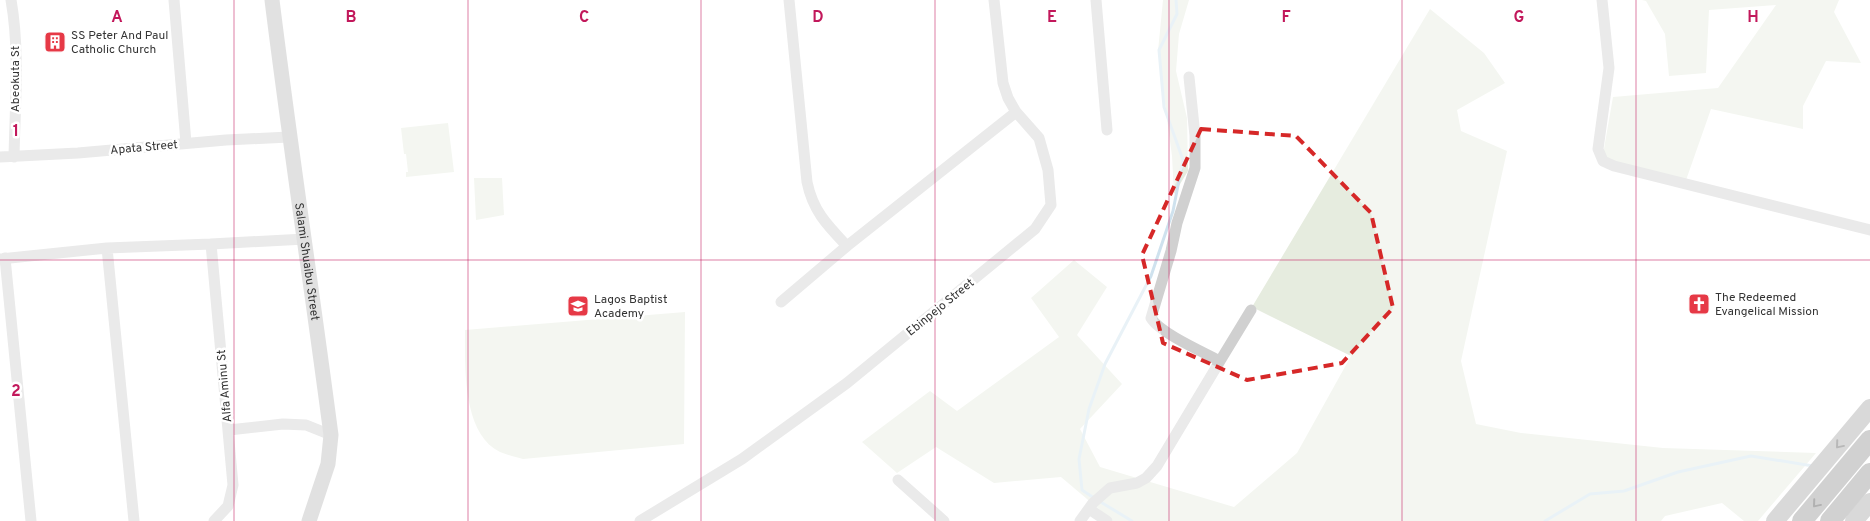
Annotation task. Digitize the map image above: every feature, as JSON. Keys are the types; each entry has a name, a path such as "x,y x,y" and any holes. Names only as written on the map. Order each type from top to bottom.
{"highway":[{"path":"1802,521 1870,440"},
{"path":"1830,521 1870,473"}],"main road":[{"path":"1775,521 1870,408"},
{"path":"1854,521 1870,502"}],"street":[{"name":"Abeokuta St","path":"12,0 16,78 14,157"},
{"path":"174,0 186,143"},
{"name":"Salami Shuaibu Street","path":"272,0 289,138 305,238 331,435 328,464 309,521"},
{"path":"789,0 810,198 817,212 847,246"},
{"name":"Ebinpejo Street","path":"640,521 742,459 847,383 1035,229 1051,205 1048,170 1039,138 1016,112 1008,98 1003,83 994,0"},
{"path":"1096,0 1107,130"},
{"path":"1602,0 1609,68 1598,149 1603,161 1622,168 1870,230"},
{"path":"1189,77 1195,136 1195,168 1177,222 1172,251 1151,318 1166,332 1220,361"},
{"path":"781,302 847,246 1016,112"},
{"name":"Apata Street","path":"0,157 186,143 289,138"},
{"path":"31,521 2,258 107,248 305,238"},
{"name":"Alfa Aminu St","path":"211,244 234,485 228,506 214,521"},
{"path":"107,248 134,521"},
{"path":"1080,521 1091,506 1110,488 1137,483 1146,478 1157,466 1251,310"},
{"path":"229,430 283,424 306,425 331,435"},
{"path":"898,480 944,521"},
{"path":"1091,506 1107,521"}],"highlighted area":[{"path":"1201,129 1296,136 1371,213 1393,308 1342,363 1247,380 1163,343 1142,255"}],"shaded area":[{"path":"1163,0 1189,0 1179,34 1176,71 1187,118 1188,171 1174,194 1172,156 1158,51"},
{"path":"1642,0 1839,0 1834,12 1861,63 1826,61 1803,106 1803,129 1711,109 1685,183 1602,160 1613,97 1718,88 1776,5 1709,10 1706,73 1669,76 1665,34 1646,1"},
{"path":"1430,9 1484,53 1505,83 1457,110 1461,131 1507,151 1461,361 1476,424 1521,433 1663,448 1816,453 1758,521 1744,521 1722,503 1665,516 1661,521 1113,521 1061,477 994,483 936,447 897,473 862,442 930,391 957,411 1059,337 1031,298 1074,260 1107,287 1077,335 1122,384 1080,429 1100,467 1234,507 1297,453 1351,356 1252,307"},
{"path":"448,123 454,172 406,177 406,172 408,172 401,128"},
{"path":"474,178 502,178 504,215 476,220"},
{"path":"685,312 684,444 523,459 500,452 488,443 478,430 468,398 465,330"}],"waterway":[{"path":"1094,498 1082,490 1079,459 1089,409 1105,364 1151,276 1173,211 1183,160 1164,107 1159,50 1177,14 1176,0"},
{"path":"1545,521 1590,494 1624,491 1678,472 1751,456 1813,466"},
{"path":"1099,501 1132,521"}],"place":[{"name":"SS Peter And Paul Catholic Church","path":"55,42"},
{"name":"The Redeemed Evangelical Mission","path":"1699,304"},
{"name":"Lagos Baptist Academy","path":"578,306"}]}
